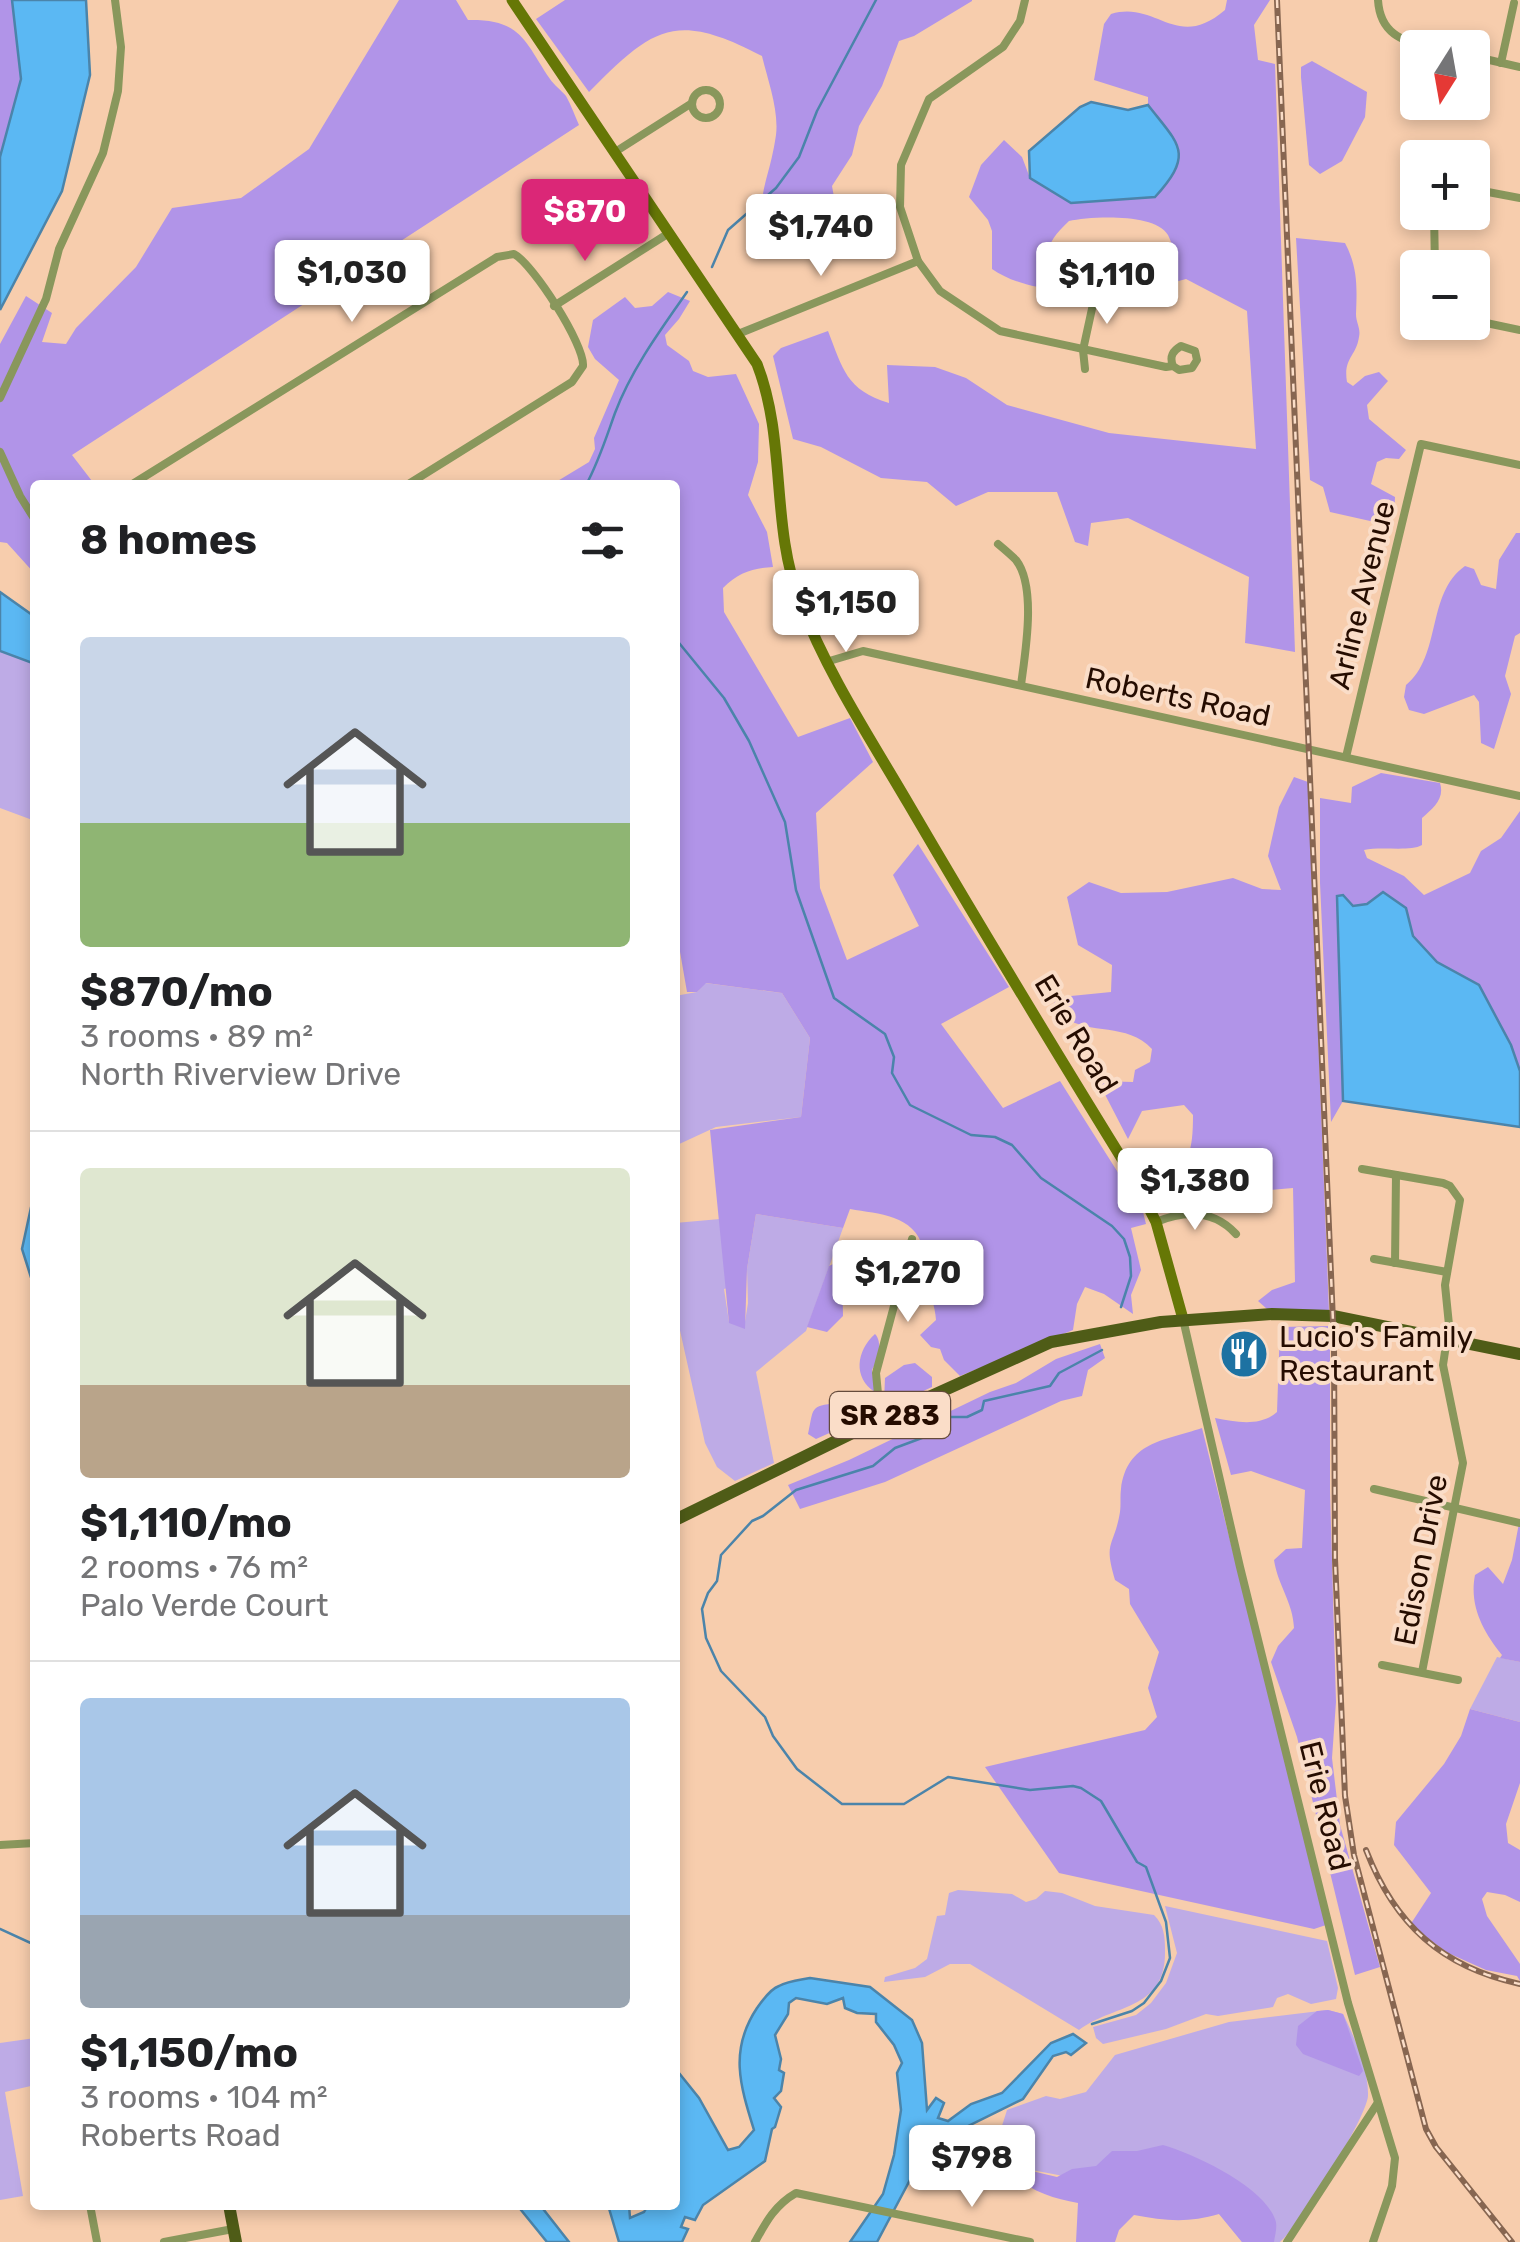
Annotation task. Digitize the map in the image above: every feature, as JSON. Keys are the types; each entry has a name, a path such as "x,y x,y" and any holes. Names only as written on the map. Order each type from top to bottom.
{"main road":[{"name":"SR 283","path":"680,1518 887,1416 1051,1342 1235,1314 1332,1316 1520,1354"},
{"path":"229,2210 234,2236"}],"street":[{"path":"0,398 46,299 65,233 103,153 118,91 121,48 115,0"},
{"name":"Erie Road","path":"512,0 758,364 770,397 776,434 784,544 798,596 826,662 1132,1175 1156,1222 1183,1319 1348,2001 1394,2158 1392,2186 1373,2242"},
{"path":"1025,0 1020,21 1003,47 929,99 901,165 900,207 918,261 940,291 1000,330 1174,366"},
{"path":"1378,0 1383,25 1400,38"},
{"path":"1501,62 1514,3"},
{"path":"1490,60 1520,67"},
{"path":"615,152 692,103"},
{"path":"1490,192 1520,198"},
{"path":"554,306 669,233"},
{"path":"138,480 497,257 514,254 522,258 581,349 584,366 572,382 416,480"},
{"path":"738,334 918,261"},
{"path":"1085,369 1084,350 1095,296"},
{"path":"1490,324 1520,330"},
{"name":"Arline Avenue","path":"1346,757 1422,444 1520,465"},
{"path":"0,452 30,510"},
{"path":"998,544 1018,562 1024,581 1028,618 1021,686"},
{"name":"Roberts Road","path":"826,662 862,651 1520,796"},
{"path":"1362,1169 1396,1175 1395,1263"},
{"name":"Edison Drive","path":"1396,1175 1443,1183 1458,1194 1459,1212 1446,1272 1448,1339 1443,1366 1463,1463 1422,1672"},
{"path":"1156,1222 1200,1214 1216,1217 1236,1234"},
{"path":"887,1416 878,1394 876,1373 912,1239"},
{"path":"1374,1259 1446,1272"},
{"path":"1374,1489 1520,1523"},
{"path":"1382,1665 1458,1680"},
{"path":"0,1845 30,1842"},
{"path":"1286,2242 1377,2104"},
{"path":"754,2242 782,2201 796,2193 1030,2242"},
{"path":"91,2210 98,2242"},
{"path":"164,2242 234,2236"}],"shaded area":[{"path":"0,0 12,0 21,79 0,157"},
{"path":"399,0 456,0 468,20 500,23 519,34 566,96 579,125 72,455 91,480 30,480 30,568 7,543 0,542 0,344 26,296 52,313 42,342 66,344 76,328 136,267 172,208 241,198 309,149"},
{"path":"565,0 972,1 899,41 882,86 859,126 852,155 832,186 838,219 782,258 763,208 777,125 762,56 708,33 668,32 631,52 589,92 536,19"},
{"path":"1227,0 1270,0 1254,25 1258,60 1275,64 1295,652 1245,643 1249,577 1128,518 1091,523 1088,546 1075,542 1057,492 988,492 956,506 927,482 881,478 821,447 793,439 773,356 781,348 828,331 855,385 889,403 887,365 935,367 966,378 1007,405 1109,433 1256,449 1247,311 1186,279 1175,282 1172,246 1161,228 1122,218 1069,221 1054,237 1048,252 1053,266 1070,279 1069,289 1039,287 992,269 992,231 969,197 981,165 1004,140 1022,157 1030,178 1159,119 1148,105 1148,97 1094,80 1104,24 1111,14 1141,13 1180,26 1193,26 1208,22 1225,10"},
{"path":"1312,61 1367,92 1365,117 1342,161 1320,174 1309,165 1301,77 1301,67"},
{"path":"1296,238 1345,243 1352,261 1359,334 1348,362 1347,382 1353,386 1365,376 1379,372 1388,381 1367,405 1369,419 1406,450 1399,459 1377,462 1371,484 1395,497 1394,516 1388,525 1330,512 1323,487 1310,480"},
{"path":"668,292 690,301 665,335 667,345 689,361 693,371 708,377 736,374 759,424 758,462 748,495 767,532 773,567 746,572 723,588 724,612 798,737 850,718 873,762 816,813 820,888 847,960 919,926 893,875 918,844 1009,987 941,1024 1003,1108 1060,1081 1143,1212 1146,1224 1131,1228 1141,1270 1131,1295 1133,1314 1104,1294 1085,1287 1077,1304 1073,1330 960,1376 944,1360 940,1349 931,1347 920,1335 936,1320 918,1237 904,1222 850,1209 843,1228 756,1214 747,1269 745,1329 729,1323 710,1130 801,1117 810,1038 782,993 706,983 697,992 687,992 680,952 680,480 559,480 589,462 595,449 594,438 619,380 595,359 588,347 593,320 625,297 635,308 652,306"},
{"path":"1516,533 1520,533 1520,633 1515,636 1505,676 1511,694 1494,749 1481,743 1479,702 1474,695 1424,714 1409,710 1404,697 1406,685 1425,658 1444,592 1453,578 1465,566 1474,569 1481,585 1496,589 1499,560"},
{"path":"0,651 30,662 30,819 0,808"},
{"path":"1381,773 1440,783 1439,798 1422,818 1422,845 1364,850 1367,858 1404,876 1424,895 1470,873 1481,851 1501,838 1520,811 1520,1071 1511,1045 1479,985 1437,962 1413,936 1405,908 1353,906 1338,896 1343,1101 1331,1122 1320,798 1351,803 1352,787"},
{"path":"1294,777 1308,782 1329,1311 1267,1309 1258,1301 1272,1290 1295,1282 1293,1188 1212,1195 1176,1187 1177,1207 1168,1201 1164,1191 1184,1165 1192,1138 1193,1115 1184,1105 1142,1111 1128,1139 1098,1081 1133,1082 1135,1070 1150,1062 1152,1049 1128,1034 1075,1023 1050,1006 1061,997 1111,992 1112,965 1078,945 1067,897 1089,882 1121,893 1167,892 1233,878 1262,889 1281,890 1268,856 1279,807"},
{"path":"705,983 782,993 810,1038 801,1117 716,1127 680,1144 680,995 697,992"},
{"path":"756,1214 843,1228 806,1331 756,1372 774,1463 735,1481 717,1467 705,1443 680,1330 680,1223 720,1219 729,1322 744,1328 747,1269"},
{"path":"835,1263 842,1268 843,1316 827,1332 807,1327 829,1266"},
{"path":"1330,1326 1336,1702 1332,1758 1340,1825 1380,1967 1355,1975 1297,1737 1271,1662 1278,1646 1294,1628 1274,1560 1286,1549 1302,1548 1305,1490 1251,1471 1231,1475 1215,1418 1255,1422 1277,1412 1280,1327"},
{"path":"875,1334 879,1346 872,1370 875,1392 863,1379 860,1364 864,1348"},
{"path":"1100,1344 1105,1358 1088,1370 1082,1396 1061,1401 885,1482 800,1509 788,1485 1016,1383 1056,1359"},
{"path":"915,1363 932,1377 932,1387 891,1406 884,1402 885,1378 904,1365"},
{"path":"862,1396 875,1403 872,1414 816,1439 808,1434 817,1407"},
{"path":"1202,1428 1326,1925 1314,1929 1059,1873 985,1767 1145,1730 1157,1717 1148,1688 1159,1652 1130,1604 1129,1589 1115,1580 1110,1550 1120,1512 1121,1489 1131,1461 1149,1446"},
{"path":"1520,1518 1520,1662 1500,1658 1502,1655 1479,1618 1474,1586 1475,1575 1488,1567 1503,1584"},
{"path":"1497,1657 1520,1662 1520,1722 1470,1709"},
{"path":"1470,1709 1520,1722 1520,1783 1506,1824 1508,1843 1520,1850 1520,1902 1487,1892 1482,1899 1487,1916 1520,1964 1520,1981 1517,1976 1486,1970 1448,1953 1410,1925 1431,1893 1394,1845 1396,1822 1444,1764 1461,1736"},
{"path":"958,1890 1012,1894 1026,1902 1045,1891 1062,1893 1095,1906 1154,1915 1164,1936 1165,1951 1157,1985 1135,2003 1079,2030 970,1964 950,1964 925,1977 884,1982 885,1977 915,1968 927,1959 937,1916 945,1915 949,1893"},
{"path":"1165,1906 1327,1941 1338,1988 1336,1999 1311,2004 1288,1994 1277,1998 1273,2007 1218,2016 1206,2014 1166,2029 1103,2044 1093,2027 1136,2015 1166,1983 1177,1953"},
{"path":"1328,2010 1343,2014 1363,2064 1368,2096 1330,2172 1280,2242 1242,2242 1211,2204 1006,2165 993,2174 952,2158 956,2144 1001,2129 1007,2110 1046,2096 1060,2099 1086,2092 1115,2055 1229,2022"},
{"path":"1317,2011 1343,2014 1363,2071 1359,2076 1303,2054 1296,2045 1298,2026"},
{"path":"30,2039 30,2086 5,2092 23,2196 0,2200 0,2043"},
{"path":"1163,2145 1209,2164 1257,2195 1275,2219 1274,2242 1242,2242 1219,2214 1177,2220 1134,2215 1119,2230 1115,2242 1076,2242 1078,2203 1038,2191 1006,2165 1057,2177 1072,2169 1096,2166 1112,2151"}],"water":[{"path":"12,0 86,0 90,75 62,191 0,310 0,157 21,79"},
{"path":"1091,102 1128,110 1148,105 1168,130 1179,159 1155,197 1071,203 1030,178 1029,151"},
{"path":"0,592 30,613 30,662 0,651"},
{"path":"1383,892 1406,908 1413,936 1437,962 1479,985 1511,1045 1520,1071 1520,1127 1343,1101 1337,896 1343,895 1353,906 1367,904"},
{"path":"30,1212 30,1274 22,1249"},
{"path":"810,1978 870,1987 912,2020 922,2043 927,2110 936,2098 944,2103 938,2118 948,2121 971,2104 1002,2093 1051,2043 1073,2034 1086,2043 1071,2055 1066,2052 1053,2056 1023,2099 928,2146 877,2242 850,2242 883,2194 901,2110 897,2073 902,2063 876,2022 876,2014 845,2008 843,1998 827,2004 796,1998 789,2003 788,2014 775,2035 781,2059 779,2070 784,2073 781,2091 774,2098 781,2107 765,2161 703,2205 695,2220 685,2217 681,2227 688,2229 682,2242 619,2242 609,2210 629,2210 630,2218 645,2210 680,2210 680,2074 699,2098 728,2150 739,2147 754,2130 740,2068 743,2038 759,2005 772,1990"},
{"path":"521,2210 544,2210 569,2242 547,2242"}],"waterway":[{"path":"712,267 728,230 776,188 799,157 817,111 876,0"},
{"path":"588,480 629,381 687,292"},
{"path":"680,644 724,698 749,741 785,822 796,890 834,998 885,1034 894,1057 892,1073 910,1105 971,1135 995,1137 1012,1145 1041,1178 1112,1226 1124,1239 1130,1257 1131,1276 1121,1307"},
{"path":"1092,2024 1144,2003 1161,1981 1170,1958 1166,1922 1146,1867 1137,1862 1101,1801 1073,1786 1030,1790 948,1777 904,1804 842,1804 797,1769 773,1736 765,1717 721,1671 706,1638 702,1609 717,1581 721,1555 752,1521 796,1490 873,1466 895,1448 938,1432 950,1417 967,1417 982,1410 984,1401 1050,1386 1059,1373 1102,1350"},
{"path":"0,1929 30,1943"}],"railway":[{"path":"1277,0 1334,1345 1335,1559 1345,1796 1354,1855 1426,2129 1512,2242"},
{"path":"1366,1850 1391,1900 1425,1939 1467,1966 1520,1984"}],"place":[{"name":"Lucio's Family Restaurant","path":"1244,1354"}]}
